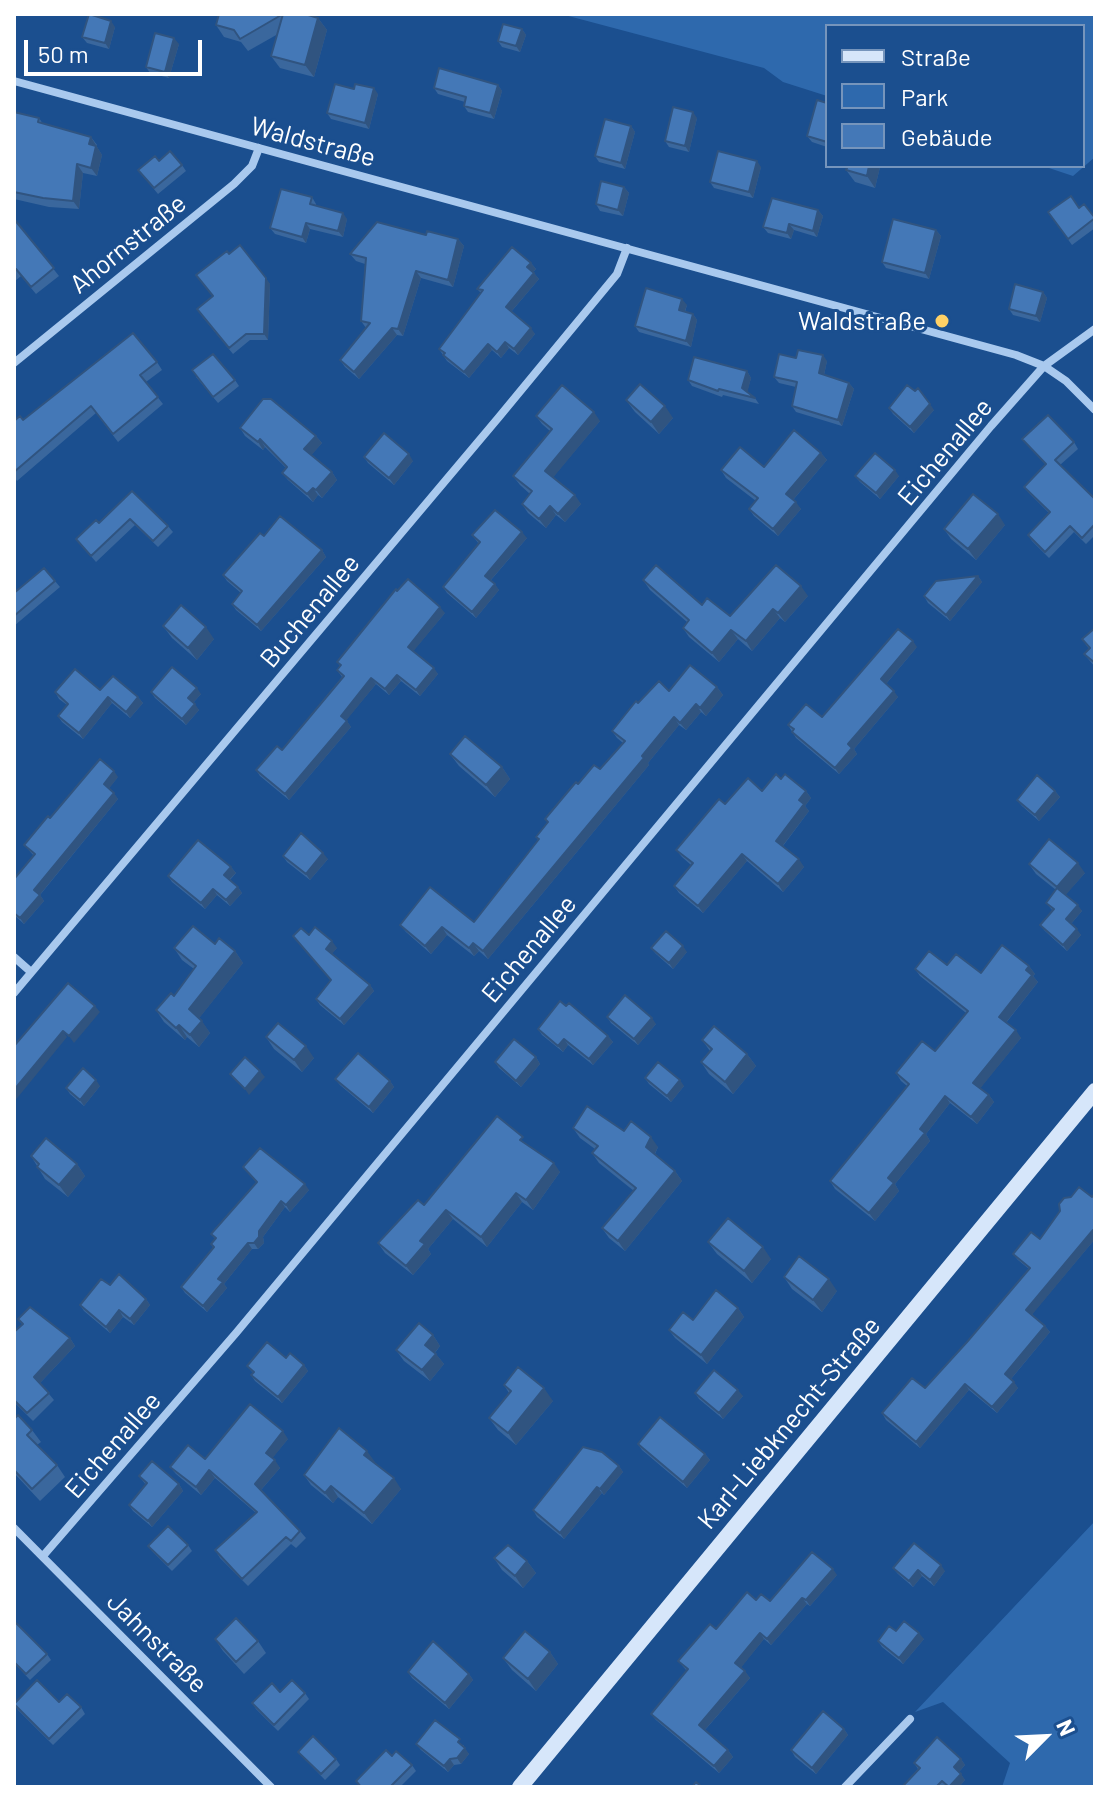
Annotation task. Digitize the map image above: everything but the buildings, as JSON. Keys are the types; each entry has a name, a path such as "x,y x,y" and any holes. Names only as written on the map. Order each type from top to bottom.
{"street":[{"name":"Waldstraße","path":"14,81 994,348 1044,366 1066,381 1095,410"},
{"name":"Ahornstraße","path":"14,363 234,184 252,166 259,148"},
{"name":"Buchenallee","path":"14,993 617,274 627,248"},
{"name":"Eichenallee","path":"43,1556 236,1333 708,764 1044,366 1095,329"},
{"path":"14,957 31,972"},
{"name":"Karl-Liebknecht-Straße","path":"520,1787 1095,1091"},
{"name":"Jahnstraße","path":"14,1528 271,1787"},
{"path":"845,1787 910,1719"}],"green space":[{"path":"561,14 1095,14 1095,157 1085,166 1085,24 825,24 825,95 783,82 764,68"},
{"path":"1049,168 1082,168 1073,176"},
{"path":"1095,1521 1095,1787 1002,1787 1010,1763 943,1702 915,1712"}],"place":[{"name":"Waldstraße","path":"942,321"}]}
